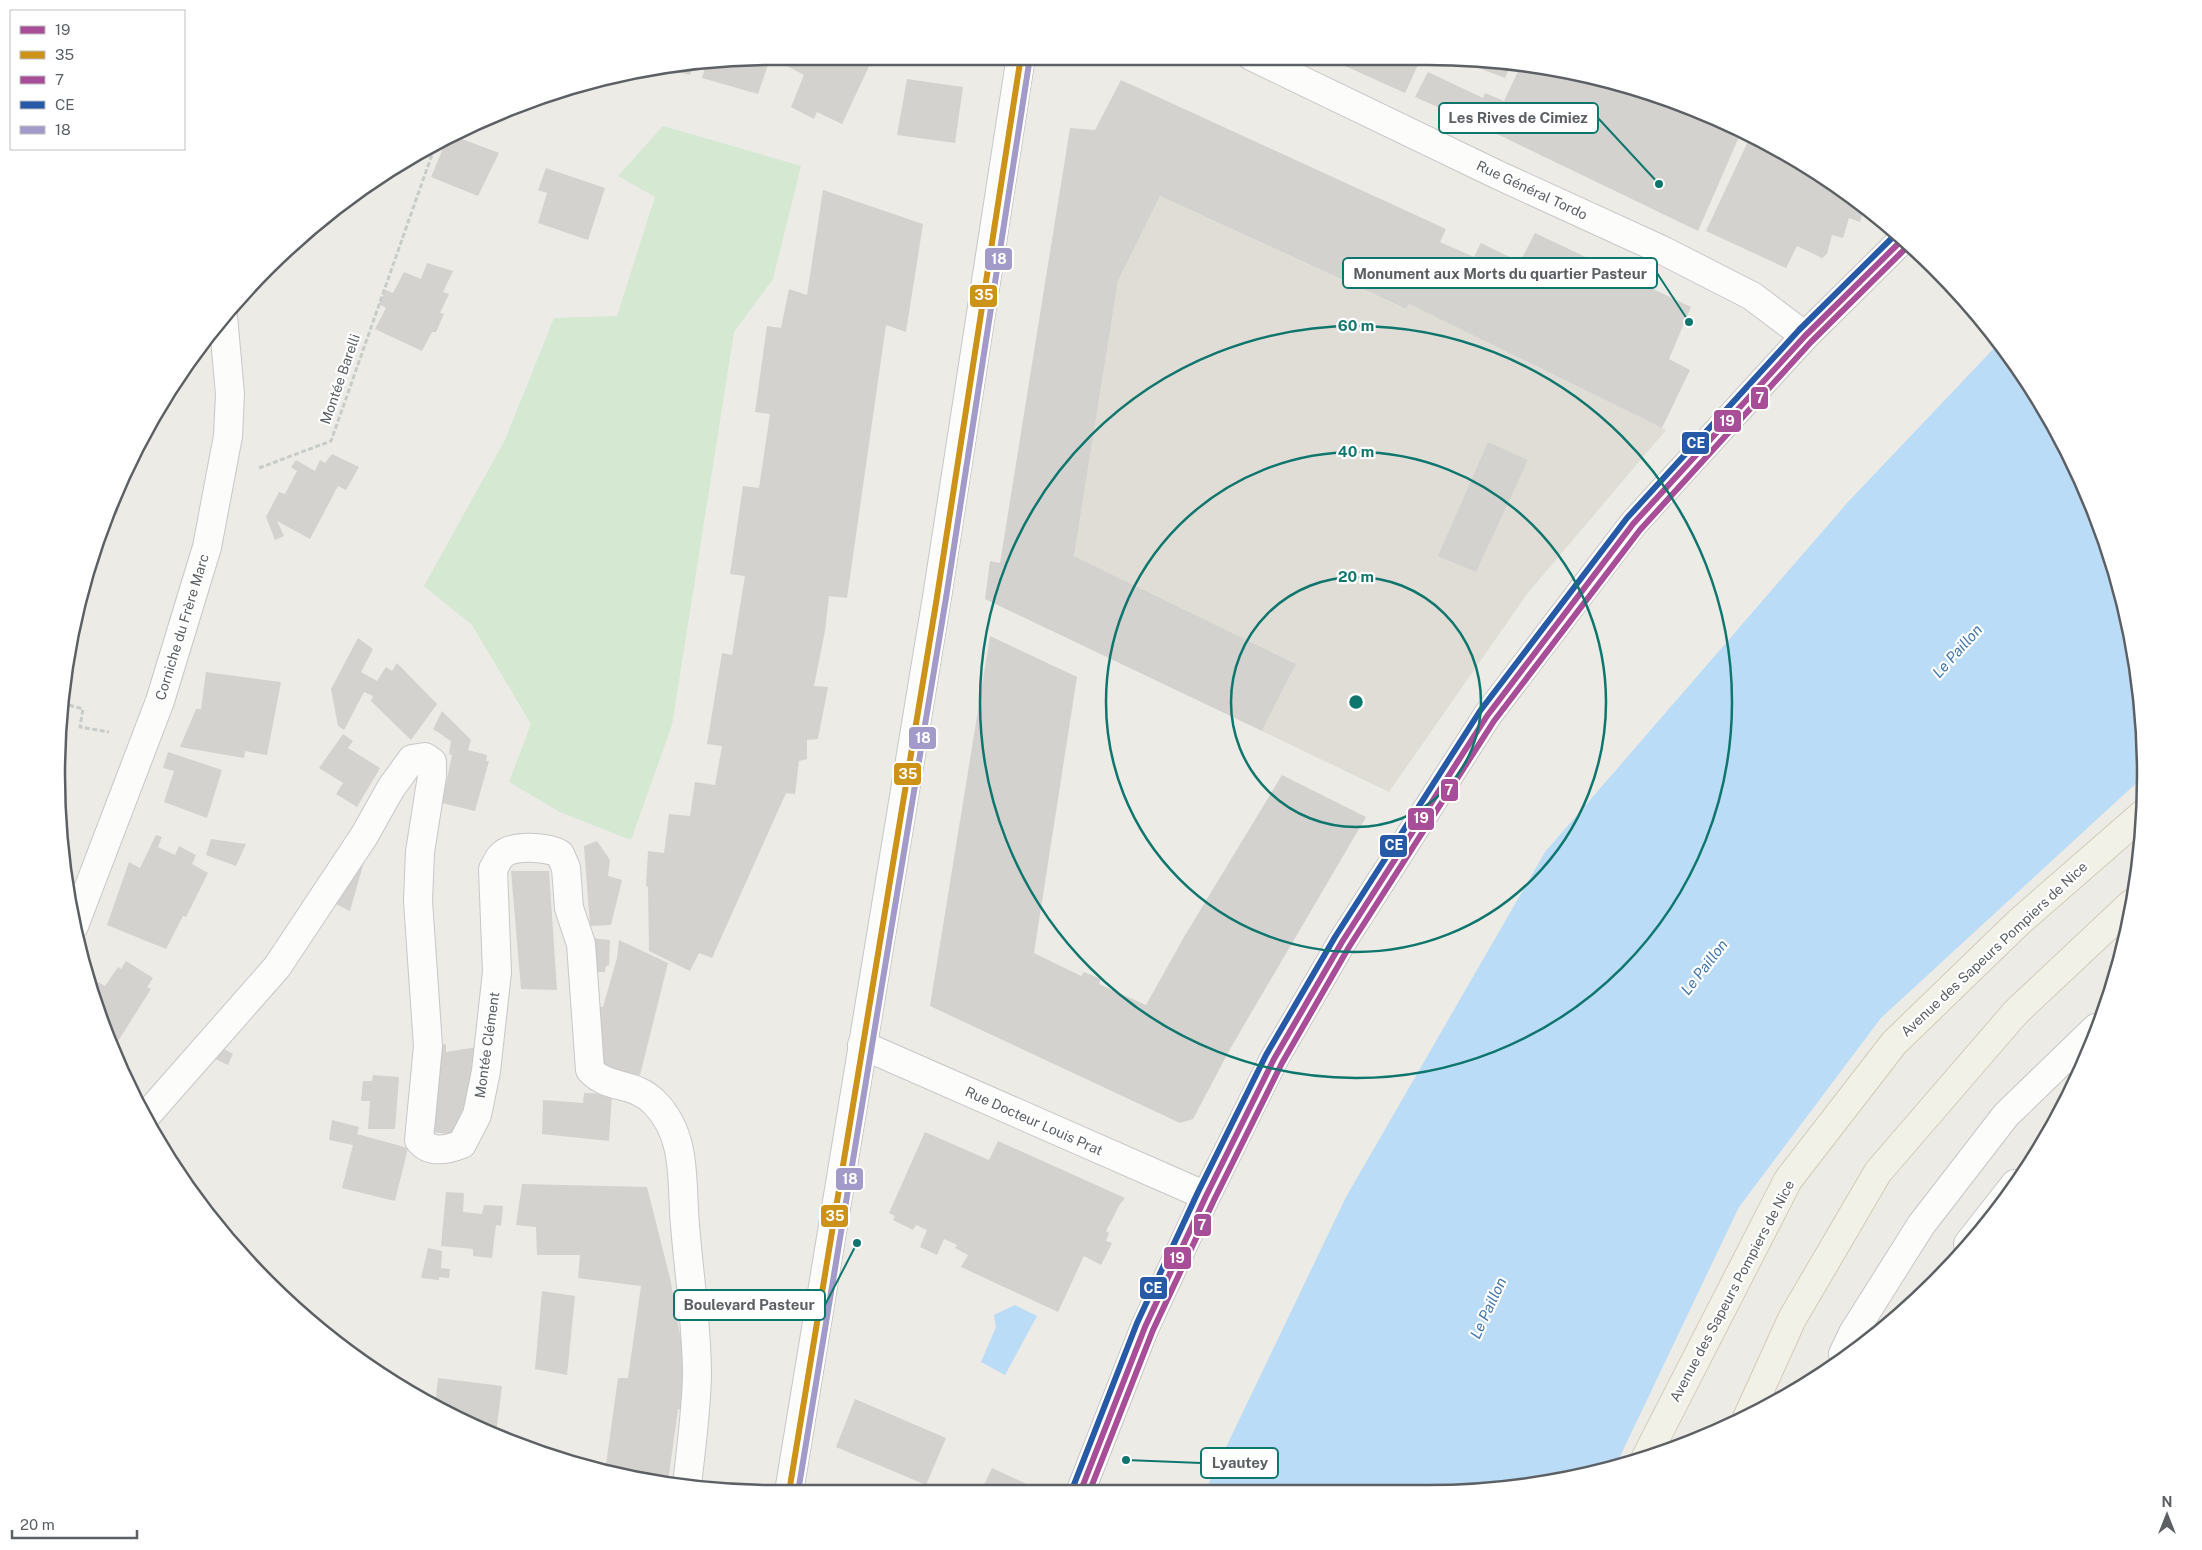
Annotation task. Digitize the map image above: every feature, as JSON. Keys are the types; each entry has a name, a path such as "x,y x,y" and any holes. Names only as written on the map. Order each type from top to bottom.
{"main road":[{"name":"Avenue des Sapeurs Pompiers de Nice","path":"1650,1448 1788,1180 1894,1042 2019,922 2135,821"},
{"path":"1753,1406 1792,1319 1878,1172 2016,1012 2124,911"}],"street":[{"path":"791,1485 937,597 1021,65"},
{"name":"Rue Général Tordo","path":"1270,65 1498,175 1664,251 1752,296 1805,336"},
{"path":"1083,1485 1145,1327 1206,1196 1274,1059 1342,942 1487,716 1633,524 1805,336 1898,244"},
{"name":"Corniche du Frère Marc","path":"79,913 160,701 207,547 228,436 230,394 224,328"},
{"name":"Montée Clément","path":"150,1111 277,967 364,836 391,788 412,759 425,757 432,762 432,776 420,852 418,901 428,1046 419,1140 423,1146 444,1151 462,1144 477,1115 486,1071 497,972 493,869 502,855 518,848 551,849 560,854 566,868 568,908 581,944 590,1070 598,1079 638,1090 655,1103 672,1128 683,1166 685,1223 695,1323 697,1375 688,1479"},
{"path":"1845,1348 1921,1225 2006,1115 2087,1037"},
{"name":"Rue Docteur Louis Prat","path":"862,1045 1206,1196"}],"path":[{"name":"Montée Barelli","path":"257,476 260,467 331,441 431,154"},
{"path":"69,705 83,709 80,727 119,734"}],"shaded area":[{"path":"1160,196 1405,309 1409,304 1666,430 1527,594 1389,792 1262,731 1296,664 1074,556 1118,281"}],"green space":[{"path":"663,126 801,166 773,279 734,332 672,725 631,840 560,812 509,782 531,724 472,625 424,586 505,440 554,318 617,316 655,197 618,176"}],"water":[{"name":"Le Paillon","path":"1994,348 2042,420 2064,461 2083,503 2099,547 2113,591 2131,682 2137,783 1881,1018 1739,1207 1619,1458 1566,1471 1520,1479 1473,1483 1427,1485 1208,1485 1346,1197 1545,852 1848,502"},
{"path":"1015,1305 1037,1316 1005,1375 981,1362 996,1327 994,1315"}],"building":[{"path":"768,65 758,94 702,78 705,69"},
{"path":"870,65 842,124 817,112 814,119 791,107 804,75 787,66"},
{"path":"1343,65 1418,65 1405,93"},
{"path":"1477,67 1509,70 1505,78"},
{"path":"692,70 690,75 676,72"},
{"path":"1518,71 1520,71 1611,89 1699,119 1739,137 1698,231 1489,130 1415,97 1428,72 1483,98 1485,93 1504,101"},
{"path":"907,79 963,87 955,143 897,135"},
{"path":"1121,80 1446,229 1440,242 1474,257 1481,243 1520,262 1535,233 1691,307 1669,359 1690,370 1662,428 1409,304 1406,309 1160,196 1118,281 1074,556 1296,664 1262,731 985,599 990,561 1000,563 1070,128 1095,130"},
{"path":"460,138 499,153 478,196 431,177 443,147"},
{"path":"1748,142 1782,160 1862,215 1860,222 1849,218 1843,238 1832,235 1827,254 1822,258 1797,246 1786,268 1706,231"},
{"path":"546,168 605,188 588,240 538,223 547,193 538,190"},
{"path":"823,190 923,224 906,332 886,325 847,598 829,596 825,631 814,686 828,687 818,739 807,740 807,759 799,761 795,794 786,793 712,958 699,953 690,971 649,951 648,887 646,886 648,851 664,853 669,814 690,816 695,782 715,785 722,746 707,744 722,653 732,655 745,576 730,574 743,486 759,488 770,414 755,412 767,326 781,328 789,289 807,295"},
{"path":"427,263 453,271 443,292 449,294 440,313 444,314 436,332 432,332 422,351 375,329 386,308 379,304 386,290 393,293 404,272 421,279"},
{"path":"1488,442 1528,460 1476,572 1438,556"},
{"path":"332,454 359,467 346,490 338,486 310,539 277,521 284,536 275,540 266,517 279,492 285,494 297,471 291,467 296,460 315,471 320,460 325,463"},
{"path":"124,493 117,515 115,514"},
{"path":"990,636 1077,677 1034,953 1081,976 1084,972 1101,979 1099,984 1146,1005 1184,937 1282,775 1366,817 1230,1049 1193,1119 1180,1123 930,1006"},
{"path":"358,638 373,649 361,672 377,681 386,667 392,671 397,663 437,704 411,740 371,701 373,696 364,692 344,730 338,726 331,689"},
{"path":"206,672 281,682 267,755 245,751 244,758 180,747 196,709 201,709"},
{"path":"442,711 471,740 468,750 487,755 486,761 489,761 475,811 442,803 452,755 449,754 451,741 433,729"},
{"path":"343,734 353,741 348,748 380,768 357,807 336,794 343,783 319,768"},
{"path":"168,752 222,770 207,818 164,802 174,771 163,768"},
{"path":"156,835 162,837 158,847 175,855 179,846 196,855 192,864 208,873 186,917 183,916 166,949 107,925 129,862 140,868"},
{"path":"211,839 246,844 236,866 206,855"},
{"path":"597,841 610,860 608,876 622,880 611,925 590,926 584,846"},
{"path":"365,858 350,911 330,901"},
{"path":"511,871 549,871 557,990 521,989"},
{"path":"591,938 610,940 609,965 606,966 605,972 594,972"},
{"path":"619,940 668,963 640,1075 607,1069 599,1058 596,1006 603,1007 617,958"},
{"path":"126,961 153,978 147,987 151,989 117,1042 96,981 105,986 118,967 121,969"},
{"path":"446,1044 446,1052 477,1047 472,1088 452,1134 427,1132 433,1046"},
{"path":"221,1047 233,1054 228,1065 215,1059"},
{"path":"373,1075 399,1077 395,1129 368,1129 370,1101 361,1101 363,1081 372,1081"},
{"path":"584,1093 612,1094 609,1141 542,1134 543,1100 583,1103"},
{"path":"332,1120 359,1127 357,1134 408,1148 395,1201 342,1188 353,1145 329,1140"},
{"path":"925,1132 989,1160 998,1141 1125,1198 1106,1231 1109,1233 1106,1241 1112,1243 1101,1265 1084,1256 1058,1312 961,1267 968,1255 955,1248 957,1245 944,1239 937,1255 920,1247 927,1230 916,1225 913,1230 893,1220 895,1216 889,1213"},
{"path":"522,1184 647,1187 670,1278 684,1357 686,1411 678,1409 669,1477 606,1464 618,1378 628,1378 641,1286 578,1278 580,1255 537,1255 536,1227 516,1225"},
{"path":"446,1192 464,1193 463,1212 482,1214 484,1205 503,1206 501,1226 496,1225 492,1258 473,1256 473,1249 441,1246"},
{"path":"428,1248 442,1251 441,1268 450,1269 449,1278 439,1277 439,1280 421,1278"},
{"path":"542,1291 575,1296 567,1375 535,1369"},
{"path":"438,1378 502,1386 497,1428 461,1412 436,1398"},
{"path":"855,1399 946,1438 926,1485 836,1447"},
{"path":"992,1468 1029,1485 984,1485"}],"transit line":[{"name":"35","path":"790,1485 937,597 1020,65"},
{"name":"18","path":"799,1485 946,598 1029,65"},
{"name":"CE","path":"1074,1485 1137,1323 1198,1192 1266,1055 1335,937 1480,711 1627,518 1799,330 1892,238"},
{"name":"19","path":"1083,1485 1145,1327 1206,1196 1274,1059 1342,942 1487,716 1633,524 1805,336 1898,244"},
{"name":"7","path":"1092,1485 1153,1330 1214,1200 1282,1063 1349,947 1494,721 1640,530 1811,342 1904,250"}],"place":[{"name":"Les Rives de Cimiez","path":"1659,184"},
{"name":"Monument aux Morts du quartier Pasteur","path":"1689,322"},
{"name":"Boulevard Pasteur","path":"857,1243"},
{"name":"Lyautey","path":"1126,1460"}]}
